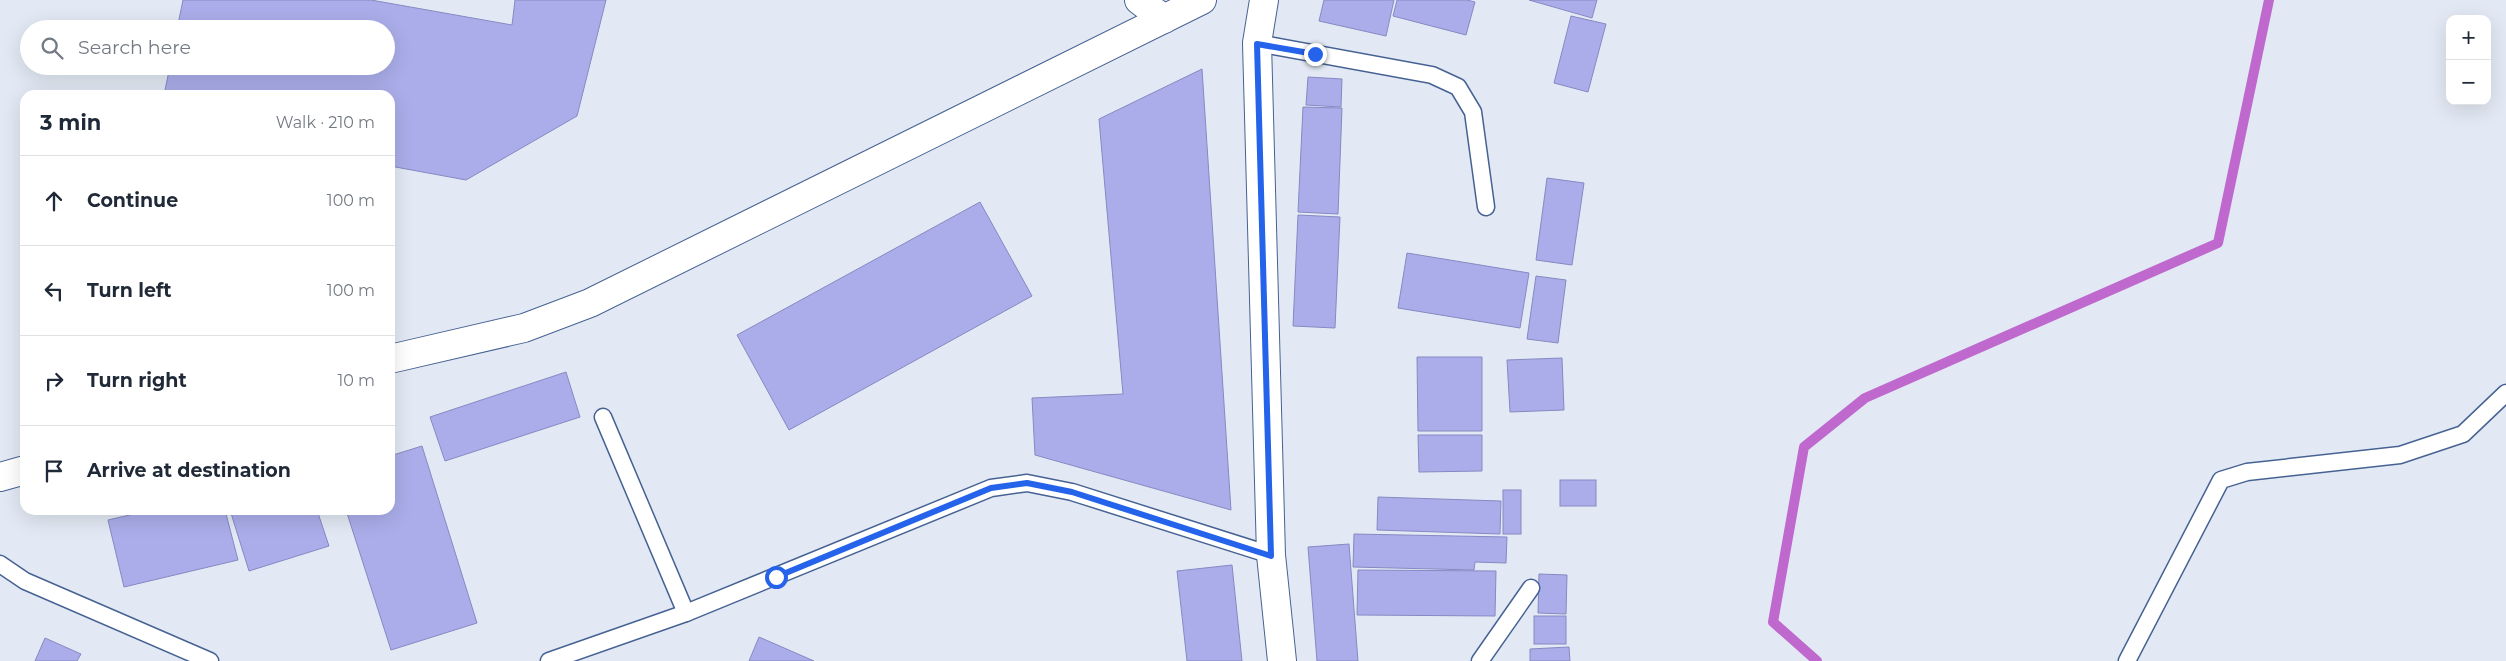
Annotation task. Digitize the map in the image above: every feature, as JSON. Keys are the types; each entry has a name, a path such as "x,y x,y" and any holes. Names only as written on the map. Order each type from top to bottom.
{"street":[{"path":"1139,0 1164,20"},
{"path":"395,358 524,328 590,303 1202,0"},
{"path":"1264,0 1257,44 1271,556 1282,661"},
{"path":"0,477 20,471"}],"lane":[{"path":"1257,44 1432,75 1458,87 1474,112 1486,207"},
{"path":"2126,661 2221,480 2247,472 2400,455 2463,434 2506,394"},
{"path":"603,417 686,614"},
{"path":"549,661 686,614 991,488 1027,483 1072,492 1271,556"},
{"path":"0,564 24,581 210,661"},
{"path":"1480,661 1531,588"}],"building":[{"path":"183,0 371,0 512,25 515,0 606,0 577,116 466,180 395,167 395,90 165,90 168,75 395,75 395,20 179,20"},
{"path":"1324,0 1394,0 1386,36 1319,21"},
{"path":"1397,0 1467,0 1475,2 1466,35 1393,16"},
{"path":"1529,0 1597,0 1592,18"},
{"path":"1571,16 1606,24 1588,92 1554,83"},
{"path":"1202,69 1231,510 1035,455 1032,398 1123,394 1099,119"},
{"path":"1308,77 1342,79 1341,107 1306,105"},
{"path":"1303,107 1342,108 1338,214 1298,212"},
{"path":"1547,178 1584,183 1572,265 1536,260"},
{"path":"980,202 1032,296 789,430 737,335"},
{"path":"1298,215 1340,217 1335,328 1293,326"},
{"path":"1407,253 1529,273 1520,328 1398,308"},
{"path":"1536,276 1566,280 1558,343 1527,339"},
{"path":"1417,357 1482,357 1482,431 1418,431"},
{"path":"1562,358 1564,410 1510,412 1507,360"},
{"path":"566,372 580,417 445,461 430,417"},
{"path":"1418,435 1482,435 1482,471 1419,472"},
{"path":"422,446 477,623 391,650 348,515 395,515 395,454"},
{"path":"1560,480 1596,480 1596,506 1560,506"},
{"path":"1503,490 1521,490 1521,534 1503,534"},
{"path":"1378,497 1501,501 1500,534 1377,530"},
{"path":"130,515 226,515 238,560 124,587 108,520"},
{"path":"232,515 319,515 329,546 249,571"},
{"path":"1354,534 1507,537 1506,563 1475,562 1474,570 1353,567"},
{"path":"1349,544 1358,661 1317,661 1308,547"},
{"path":"1232,565 1242,661 1187,661 1177,571"},
{"path":"1358,570 1496,571 1495,616 1357,615"},
{"path":"1539,574 1567,575 1566,614 1538,613"},
{"path":"1534,616 1566,616 1566,644 1534,644"},
{"path":"759,637 814,661 749,661"},
{"path":"45,638 81,654 77,661 35,661"},
{"path":"1569,647 1570,661 1530,661 1530,649"}],"waterway":[{"path":"1817,661 1773,622 1804,447 1865,398 2218,243 2269,0"}],"route":[{"path":"776,577 991,488 1027,483 1072,492 1271,556 1257,44 1315,54"}]}
